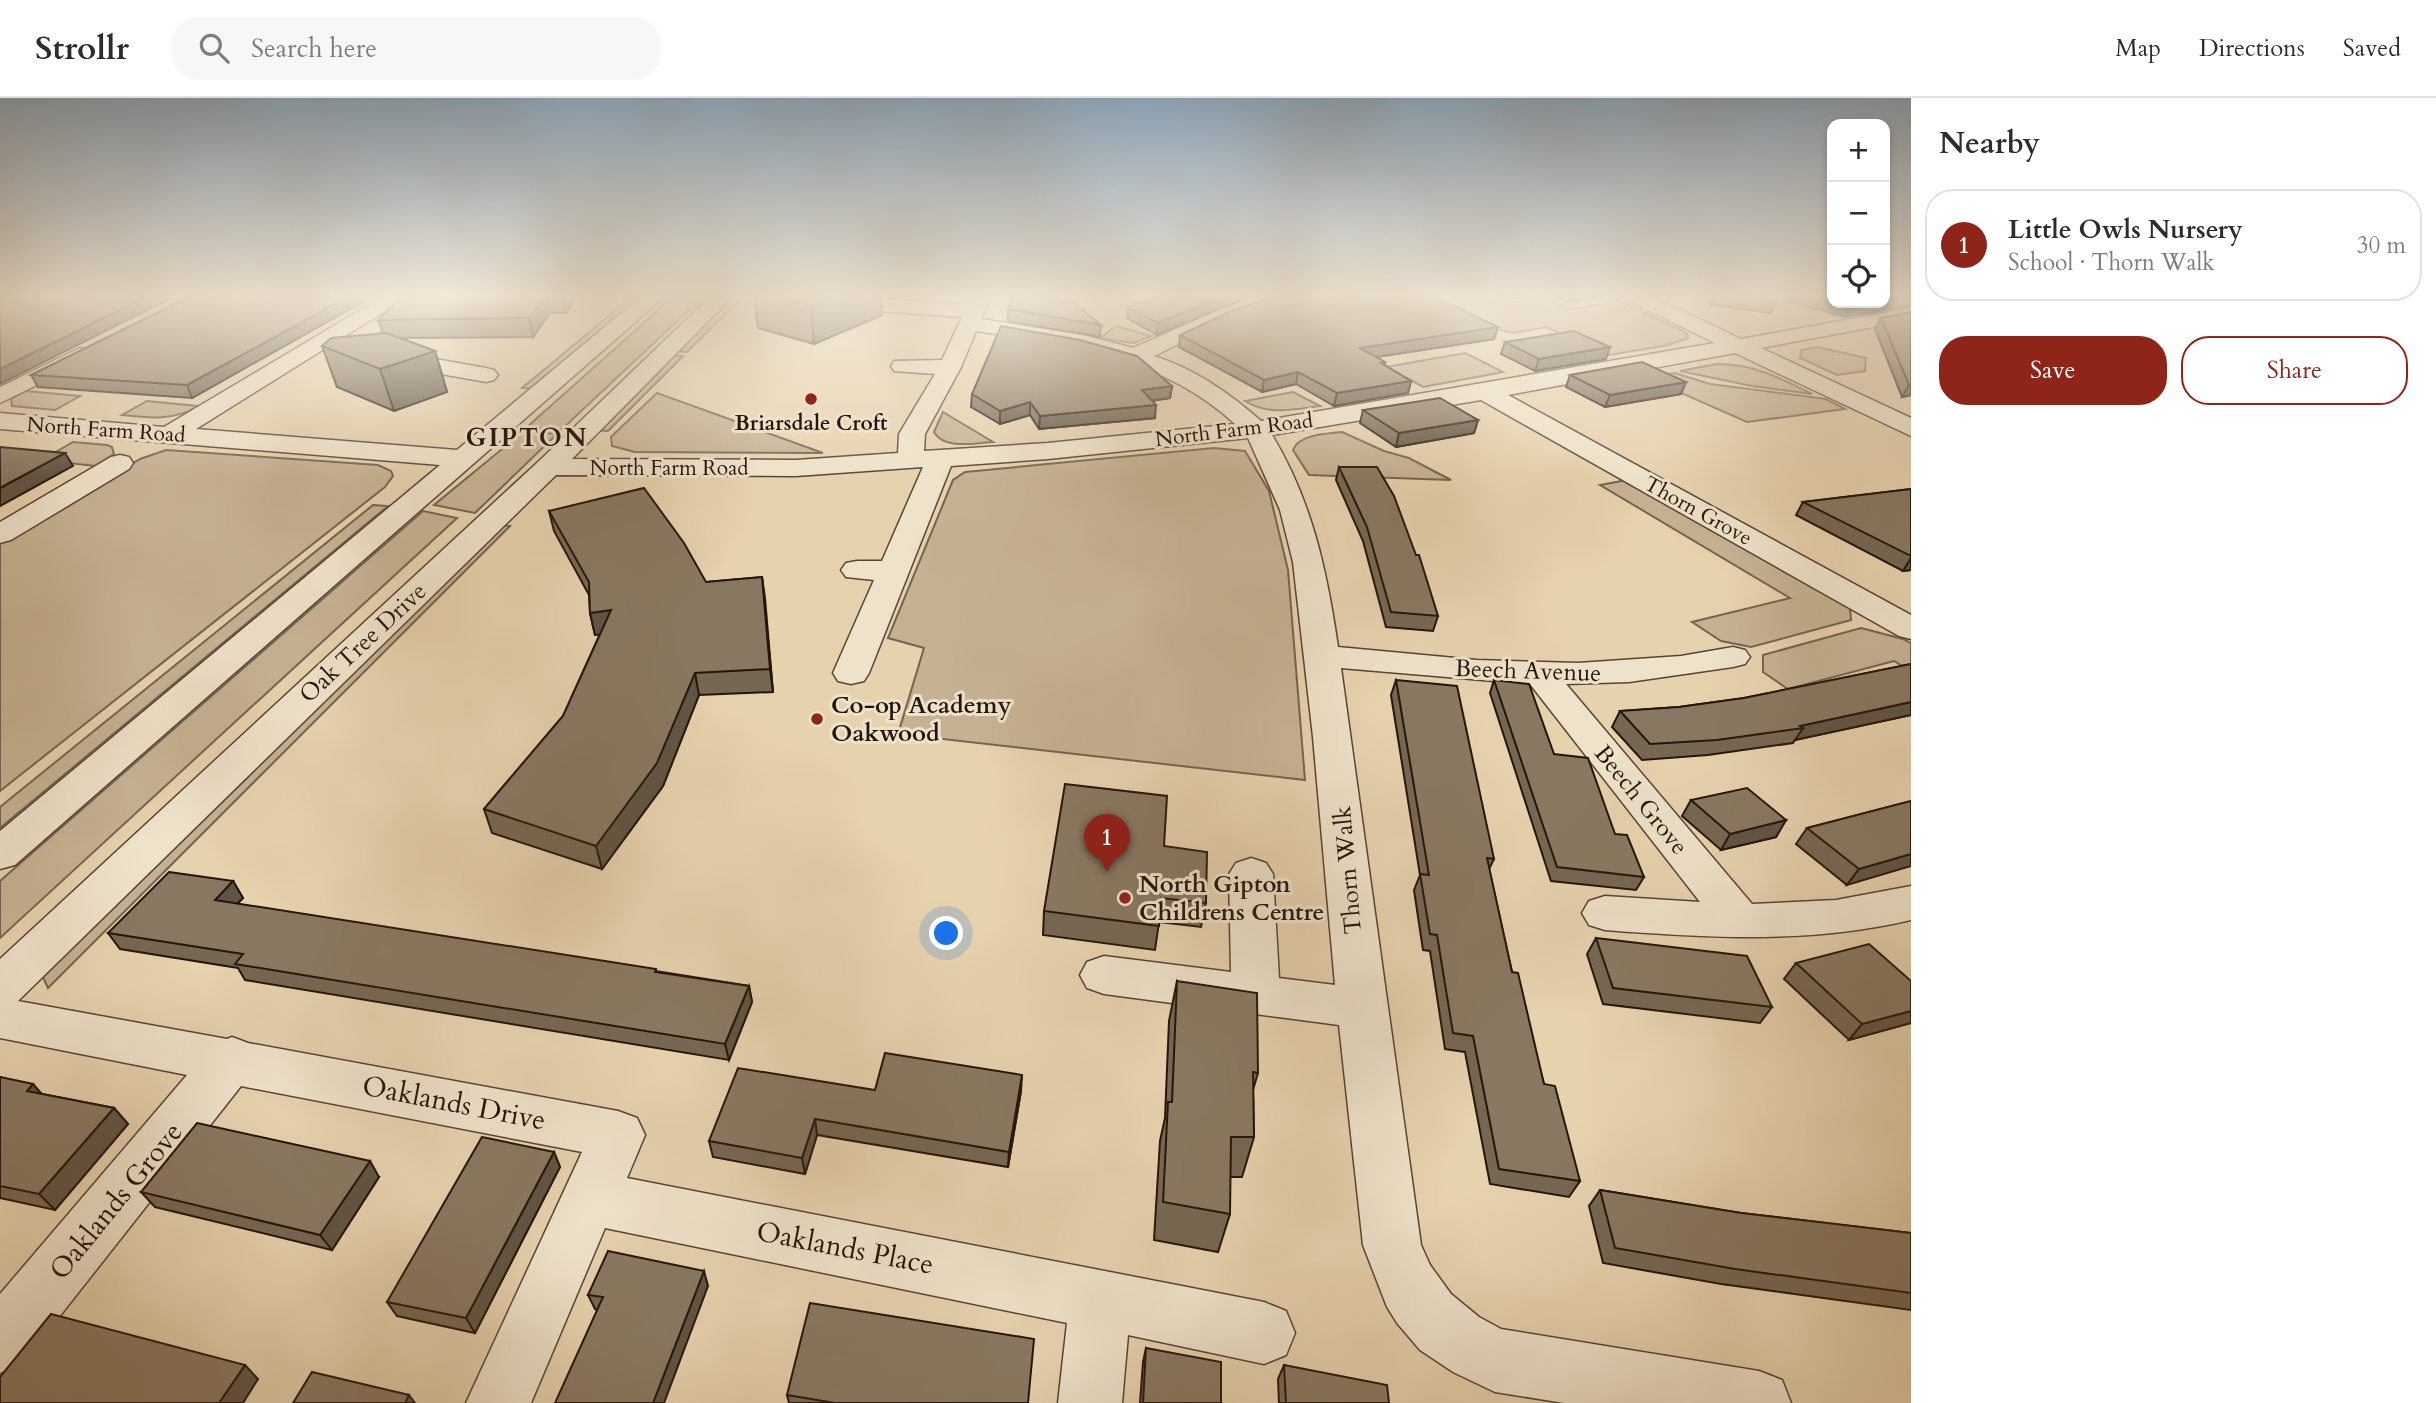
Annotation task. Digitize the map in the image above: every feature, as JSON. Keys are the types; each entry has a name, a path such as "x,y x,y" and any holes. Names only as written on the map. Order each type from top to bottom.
{"street":[{"path":"0,396 77,357"},
{"path":"170,435 299,357"},
{"path":"0,854 584,357"},
{"name":"Oak Tree Drive","path":"0,988 549,467 661,357"},
{"path":"851,673 892,571 926,460 910,446 912,434 955,357"},
{"name":"Thorn Walk","path":"1137,357 1157,364 1221,399 1255,430 1290,489 1307,543 1340,792 1362,1008 1392,1245 1403,1279 1425,1313 1457,1341 1495,1360 1654,1395 1759,1403"},
{"name":"North Farm Road","path":"549,467 796,468 926,460 1255,430 1680,357"},
{"path":"1764,357 1911,428"},
{"path":"365,368 414,362 486,375"},
{"path":"284,366 321,368"},
{"path":"902,366 950,368"},
{"name":"Thorn Grove","path":"1485,392 1911,629"},
{"name":"North Farm Road","path":"0,422 464,459"},
{"path":"0,534 120,463"},
{"path":"857,570 892,571"},
{"name":"Beech Avenue","path":"1322,656 1542,676 1622,674 1687,667 1732,657"},
{"name":"Beech Grove","path":"1542,676 1741,922"},
{"path":"1251,874 1256,994"},
{"path":"1605,913 1741,922 1838,917 1911,903"},
{"path":"1104,975 1362,1008"},
{"name":"Oaklands Drive","path":"0,1018 232,1059 618,1135 498,1403"},
{"name":"Oaklands Grove","path":"0,1342 232,1059"},
{"name":"Oaklands Place","path":"590,1198 1264,1333"},
{"path":"1090,1403 1100,1299"}],"shaded area":[{"path":"560,357 575,357 538,389 522,388"},
{"path":"606,357 639,357 561,430 527,427"},
{"path":"667,357 682,357 608,431 592,430"},
{"path":"1443,357 1473,357 1503,372 1423,387 1386,367"},
{"path":"1861,357 1866,358 1865,371 1837,375 1800,358"},
{"path":"1717,364 1755,369 1812,394 1752,386 1680,371"},
{"path":"1675,373 1710,384 1826,399 1845,409 1747,422 1645,377"},
{"path":"25,391 80,396 55,410 12,406 11,399"},
{"path":"1293,392 1320,406 1272,410 1245,401"},
{"path":"657,393 823,453 635,452 612,446 611,437"},
{"path":"147,401 198,406 171,416 122,415"},
{"path":"943,412 993,442 960,444 939,438 934,432"},
{"path":"524,431 557,434 475,513 434,505"},
{"path":"1342,432 1384,451 1409,458 1451,480 1309,475 1293,450 1296,445 1314,436"},
{"path":"73,442 107,445 112,447 114,454 95,466 42,460"},
{"path":"1214,448 1245,451 1269,491 1288,570 1305,780 898,734 924,648 888,638 953,480 965,472"},
{"path":"166,450 378,465 391,471 393,476 385,487 0,791 0,543 140,459"},
{"path":"1627,480 1850,608 1851,620 1751,647 1721,641 1692,622 1790,598 1600,485"},
{"path":"373,505 388,506 0,828 0,807"},
{"path":"423,511 457,518 0,938 0,881"},
{"path":"495,525 510,526 48,988 40,971"},
{"path":"1861,628 1911,643 1911,671 1894,661 1788,689 1763,672 1763,655"}],"building":[{"path":"0,357 25,357 0,369"},
{"path":"68,357 238,357 187,385 31,375"},
{"path":"349,357 417,357 380,369"},
{"path":"988,357 1138,357 1172,386 1142,390 1156,405 1040,416 1030,402 1000,411 972,394"},
{"path":"1221,357 1376,357 1385,362 1381,363 1411,381 1337,393 1298,372 1264,380"},
{"path":"1897,357 1911,357 1909,385"},
{"path":"1642,362 1686,382 1610,395 1570,375"},
{"path":"1440,398 1478,420 1399,433 1363,410"},
{"path":"0,447 65,453 0,488"},
{"path":"1339,467 1377,467 1394,496 1416,555 1419,555 1438,616 1391,612 1367,527"},
{"path":"644,488 684,543 706,582 762,577 770,669 695,673 657,763 596,846 484,809 563,716 611,610 590,613 589,582 549,511"},
{"path":"1911,489 1911,556 1803,502"},
{"path":"1911,664 1911,702 1800,726 1803,728 1717,740 1650,744 1620,711 1679,707 1744,698"},
{"path":"1396,680 1457,686 1494,859 1487,858 1512,972 1518,973 1544,1084 1555,1086 1580,1181 1499,1169 1473,1036 1453,1033 1437,935 1430,934 1420,874 1429,875"},
{"path":"1494,680 1529,684 1554,754 1588,758 1615,834 1627,835 1644,877 1557,867"},
{"name":"North Gipton Childrens Centre","path":"1065,784 1167,796 1164,846 1207,852 1206,903 1161,898 1159,926 1044,911"},
{"path":"1747,788 1786,820 1730,834 1691,800"},
{"path":"1911,801 1911,854 1859,869 1807,828"},
{"path":"169,872 233,881 215,900 749,986 725,1044 235,964 243,954 108,933"},
{"path":"1596,938 1747,956 1772,1007 1613,988"},
{"path":"1869,944 1911,981 1911,1011 1862,1024 1796,963"},
{"path":"1177,981 1257,993 1258,1073 1253,1072 1254,1137 1231,1137 1230,1214 1163,1202 1168,1102 1172,1102"},
{"path":"885,1053 1022,1075 1009,1152 815,1119 802,1158 709,1141 738,1068 875,1090"},
{"path":"0,1077 33,1084 27,1091 114,1108 39,1194 0,1186"},
{"path":"197,1123 370,1161 320,1235 141,1192"},
{"path":"482,1137 554,1152 466,1318 387,1302"},
{"path":"1600,1190 1741,1213 1911,1233 1911,1293 1735,1269 1615,1248"},
{"path":"608,1251 704,1271 653,1403 555,1403 603,1297 588,1295"},
{"path":"810,1303 1034,1339 1028,1403 835,1403 787,1395"},
{"path":"51,1314 245,1365 219,1403 0,1403 0,1377"},
{"path":"1146,1348 1221,1362 1221,1403 1143,1403"},
{"path":"1284,1365 1387,1385 1389,1403 1286,1403"},
{"path":"312,1372 409,1395 405,1403 293,1403"}],"place":[{"name":"Briarsdale Croft","path":"811,399"},
{"name":"Co-op Academy Oakwood","path":"817,719"},
{"name":"Little Owls Nursery","path":"1107,872"},
{"name":"North Gipton Childrens Centre","path":"1125,898"}],"district":[{"name":"GIPTON","path":"527,437"}]}
